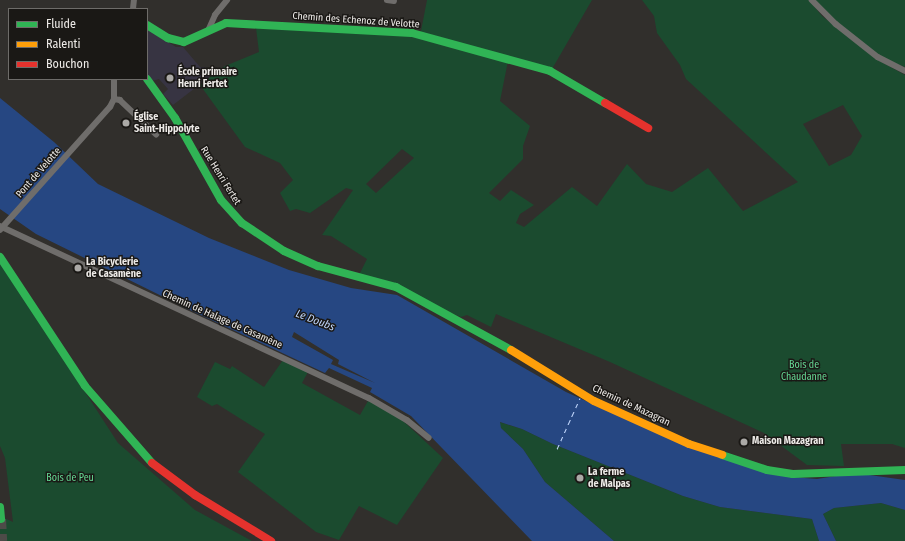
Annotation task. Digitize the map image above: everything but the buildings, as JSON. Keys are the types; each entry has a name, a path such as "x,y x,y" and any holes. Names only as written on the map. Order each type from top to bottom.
{"main road":[{"name":"Chemin des Echenoz de Velotte","path":"148,26 168,38 184,42 196,39 208,30 226,23 412,33 550,71 648,128"},
{"name":"Rue Henri Fertet","path":"148,80 162,96 208,180 234,216 261,238 284,252 318,266 348,274"},
{"path":"0,257 85,386 146,458 195,495 271,541"},
{"name":"Chemin de Mazagran","path":"348,274 396,287 488,335 594,401 689,444 767,470 793,474 905,470"},
{"path":"0,507 1,519"}],"street":[{"path":"208,30 215,15 226,0"},
{"path":"387,0 394,1"},
{"path":"812,0 836,24 878,57 905,71"},
{"path":"114,80 114,99 120,100 156,134"},
{"name":"Pont de Velotte","path":"1,228 110,106 114,99"},
{"name":"Chemin de Halage de Casamène","path":"1,228 40,244 152,298 370,398 407,420 429,438"}],"shaded area":[{"path":"148,30 176,47 183,47 200,67 205,67 212,75 173,105 163,94 168,89 159,79 152,81 148,76"}],"green space":[{"name":"Bois de Chaudanne","path":"427,0 592,0 552,69 509,56 500,101 530,126 523,146 523,159 489,193 500,201 511,190 534,205 520,214 516,223 524,227 572,187 597,206 627,164 646,184 672,192 708,168 743,211 798,182 686,79 680,65 657,33 654,16 642,0 809,0 822,16 878,60 905,75 905,448 892,444 841,444 844,466 807,465 764,433 610,362 496,314 491,327 467,315 461,317 359,275 367,259 331,236 322,235 353,190 346,188 310,213 296,209 290,211 280,193 293,180 280,163 245,147 200,85 225,66 259,52 256,28 364,33 421,31","holes":["843,105 862,136 851,155 829,166 803,124","402,149 414,158 376,193 366,184"]},
{"path":"813,0 905,0 905,67 878,57 822,12"},
{"name":"Bois de Peu","path":"0,261 118,443 195,510 252,541 0,541 0,516 13,522 5,458 0,446"},
{"path":"283,360 308,372 302,383 360,415 368,401 378,405 402,420 443,458 397,525 359,506 339,540 316,532 238,472 265,434 217,404 212,406 197,397 215,362 230,369 232,366 264,387"},
{"path":"499,422 522,429 553,444 683,496 720,507 812,519 819,541 614,541 545,482 523,449 501,428"},
{"path":"881,503 905,510 905,541 836,541 823,514 834,508"}],"water":[{"name":"Le Doubs","path":"0,98 54,142 98,184 209,238 289,270 351,288 397,295 566,392 682,444 792,477 817,479 855,473 905,480 905,510 881,503 834,508 823,514 836,541 819,541 812,519 720,507 683,496 553,444 522,429 500,422 501,428 523,449 545,482 614,541 532,541 411,416 370,392 372,388 329,368 325,373 188,309 36,234 0,209","holes":["294,332 339,360 338,364 375,383 331,364 333,360 292,337"]}],"ferry route":[{"path":"557,449 580,398"}],"tunnel":[{"path":"1,519 2,541"}],"traffic: fast":[{"path":"148,26 168,38 184,42 226,23 412,33 550,71 605,103"},
{"path":"148,80 175,118 221,200 242,223 284,251 318,266 396,287 511,350"},
{"path":"0,257 85,386 152,463"},
{"path":"722,455 767,470 793,474 905,470"},
{"path":"0,507 1,519"}],"traffic: slow":[{"path":"511,350 594,401 689,444 722,455"}],"traffic: jam":[{"path":"605,103 648,128"},
{"path":"152,463 195,495 271,541"}],"place":[{"name":"École primaire Henri Fertet","path":"170,78"},
{"name":"Église Saint-Hippolyte","path":"126,123"},
{"name":"La Bicyclerie de Casamène","path":"78,268"},
{"name":"Maison Mazagran","path":"744,442"},
{"name":"La ferme de Malpas","path":"580,478"}]}
